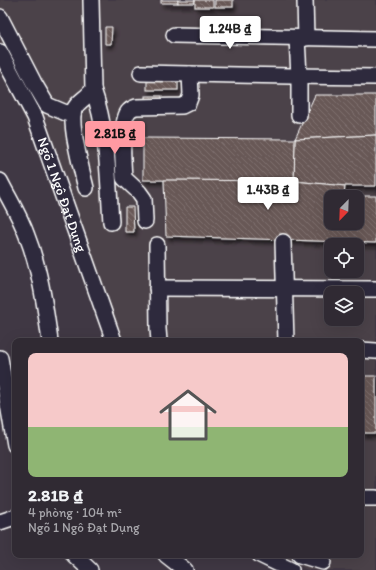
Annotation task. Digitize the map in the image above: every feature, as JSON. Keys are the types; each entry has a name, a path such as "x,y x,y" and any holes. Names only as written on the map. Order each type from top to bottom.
{"street":[{"path":"91,0 93,89 98,103 105,142 110,222"},
{"path":"299,115 297,38 305,0"},
{"path":"0,17 47,105 66,113 73,114"},
{"path":"174,35 376,39"},
{"name":"Ngõ 1 Ngô Đạt Dụng","path":"0,52 35,117 113,338"},
{"path":"141,73 376,77"},
{"path":"144,221 144,198 124,178 123,142 125,118 132,108 136,107 182,106 188,103 191,95 190,74"},
{"path":"86,188 72,121 74,109 79,102 89,96 93,89"},
{"path":"0,181 28,236 40,284 49,338"},
{"path":"283,242 286,338"},
{"path":"157,245 159,338"},
{"path":"158,288 376,288"},
{"path":"364,350 376,351"},
{"path":"0,358 12,428"},
{"path":"364,498 376,498"},
{"path":"0,522 12,518"},
{"path":"77,558 90,570"},
{"path":"170,558 185,570"},
{"path":"266,558 291,570"},
{"path":"310,558 323,562"}],"shaded area":[{"path":"0,0 376,0 376,570 308,570 283,558 364,558 364,338 122,338 0,64"}],"building":[{"path":"161,0 178,0 178,3 161,3"},
{"path":"178,0 195,0 195,3 178,3"},
{"path":"195,0 213,0 213,7 195,7"},
{"path":"215,0 233,0 233,7 215,7"},
{"path":"105,27 112,27 111,44 105,44"},
{"path":"147,77 178,77 178,90 147,90"},
{"path":"315,95 376,95 376,135 295,139"},
{"path":"145,96 162,96 162,103 145,103"},
{"path":"114,135 118,135 118,172 112,172"},
{"path":"376,135 376,186 345,186 294,181 295,139"},
{"path":"143,138 295,139 294,181 143,180"},
{"path":"164,180 294,181 345,186 345,190 324,190 324,230 364,230 364,196 376,196 376,243 364,243 364,238 324,238 324,241 166,236"},
{"path":"125,207 133,207 134,232 125,232"},
{"path":"364,376 376,376 376,433 364,433"}]}
